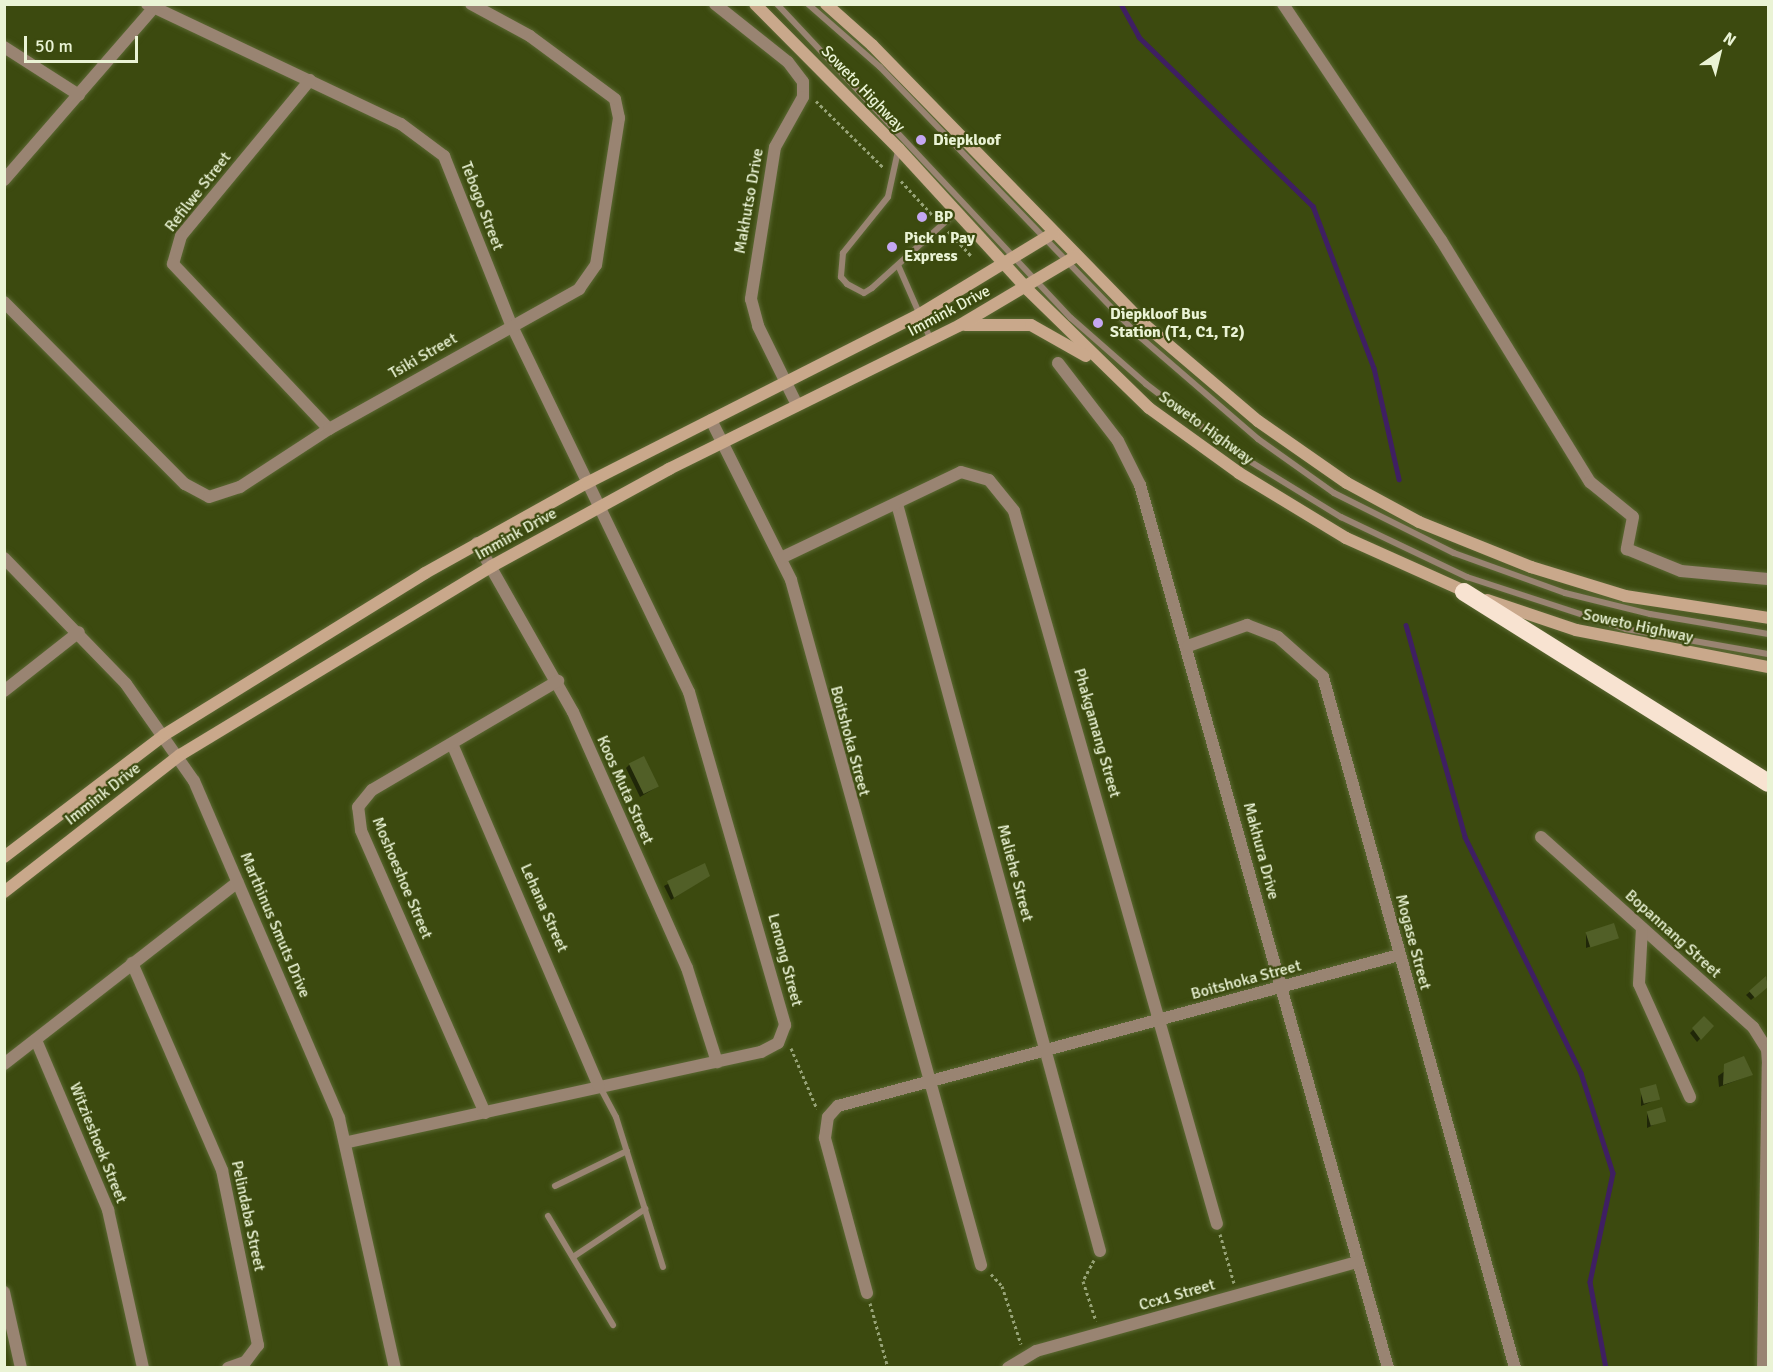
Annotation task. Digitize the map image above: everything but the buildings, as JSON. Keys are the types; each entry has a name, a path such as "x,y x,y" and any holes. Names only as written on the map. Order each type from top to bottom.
{"highway":[{"path":"1464,592 1768,783"}],"main road":[{"name":"Soweto Highway","path":"755,4 899,149 957,212 1009,260 1116,378 1200,447 1268,492 1346,538 1464,592 1576,630 1768,667"},
{"name":"Soweto Highway","path":"826,4 872,45 1047,236 1076,256 1144,324 1258,421 1379,502 1489,551 1625,596 1768,618"},
{"name":"Immink Drive","path":"4,857 164,735 477,543 784,380 920,314 1047,236"},
{"name":"Immink Drive","path":"4,892 180,755 492,566 723,442 960,325 1031,285 1076,256"},
{"path":"960,325 1031,325 1116,378"}],"street":[{"name":"Tsiki Street","path":"4,303 197,495 216,496 240,487 329,429 511,324 579,289 592,276 619,109 601,84 471,4"},
{"path":"715,4 788,62 804,89"},
{"path":"1283,4 1441,240 1590,483 1633,518 1627,549 1681,571 1768,579"},
{"name":"Tebogo Street","path":"153,6 401,124 444,156 511,324 600,506"},
{"path":"4,180 153,6"},
{"path":"4,47 79,95"},
{"name":"Refilwe Street","path":"310,80 182,236 173,264 329,429"},
{"name":"Makhutso Drive","path":"796,405 753,315 752,280 775,147 804,89"},
{"name":"Makhura Drive","path":"1058,363 1133,466 1188,646 1358,1262 1384,1367"},
{"name":"Boitshoka Street","path":"711,420 783,557 928,1082 981,1264"},
{"name":"Phakgamang Street","path":"783,557 897,504 943,479 971,472 989,480 1014,511 1162,1020 1217,1224"},
{"name":"Maliehe Street","path":"897,504 1100,1251"},
{"name":"Lenong Street","path":"600,506 700,720 783,1018 781,1038"},
{"name":"Koos Muta Street","path":"477,543 558,681 687,968 717,1062"},
{"name":"Marthinus Smuts Drive","path":"4,558 79,632 180,755 238,882 347,1142 395,1368"},
{"name":"Mogase Street","path":"1188,646 1247,625 1278,637 1318,667 1515,1368"},
{"path":"4,691 79,632"},
{"name":"Moshoeshoe Street","path":"485,1113 358,817 358,807 372,790 453,746 558,681"},
{"name":"Lehana Street","path":"453,746 599,1086"},
{"name":"Bopannang Street","path":"1541,837 1753,1027 1767,1049 1763,1368"},
{"path":"4,1064 238,882"},
{"path":"1642,928 1639,984 1690,1096"},
{"name":"Boitshoka Street","path":"828,1118 847,1102 1162,1020 1399,955"},
{"name":"Pelindaba Street","path":"132,963 222,1170 258,1345 245,1362 228,1368"},
{"path":"347,1142 761,1052 781,1038"},
{"name":"Witzieshoek Street","path":"36,1040 108,1210 143,1368"},
{"path":"828,1118 825,1138 867,1293"},
{"name":"Ccx1 Street","path":"1008,1368 1024,1356 1358,1262"},
{"path":"4,1292 21,1368"}],"lane":[{"name":"Soweto Highway","path":"777,4 1009,260"},
{"name":"Soweto Highway","path":"808,4 880,67 1047,236 1065,263 1258,439 1369,513 1454,553 1565,593 1650,614 1768,634"},
{"path":"899,149 893,175 878,214 843,253 841,278 864,293 957,212"},
{"path":"898,265 931,340"},
{"name":"Soweto Highway","path":"1031,285 1192,421 1286,486 1407,552 1530,600 1616,626 1768,654"},
{"path":"599,1086 627,1151 663,1267"},
{"path":"555,1186 627,1151"},
{"path":"573,1257 645,1209"},
{"path":"548,1216 613,1325"}],"path":[{"path":"804,89 893,175 971,256"},
{"path":"781,1038 798,1054 812,1106 828,1118"},
{"path":"1217,1224 1237,1296"},
{"path":"1100,1251 1083,1281 1100,1334"},
{"path":"981,1264 1002,1286 1024,1356"},
{"path":"867,1293 888,1368"}],"waterway":[{"path":"1121,4 1139,37 1313,206 1374,368 1399,479"},
{"path":"1406,625 1465,837 1581,1073 1613,1173 1590,1282 1606,1368"}],"place":[{"name":"Diepkloof","path":"921,140"},
{"name":"BP","path":"922,217"},
{"name":"Pick n Pay Express","path":"892,247"},
{"name":"Diepkloof Bus Station (T1, C1, T2)","path":"1098,323"}]}
